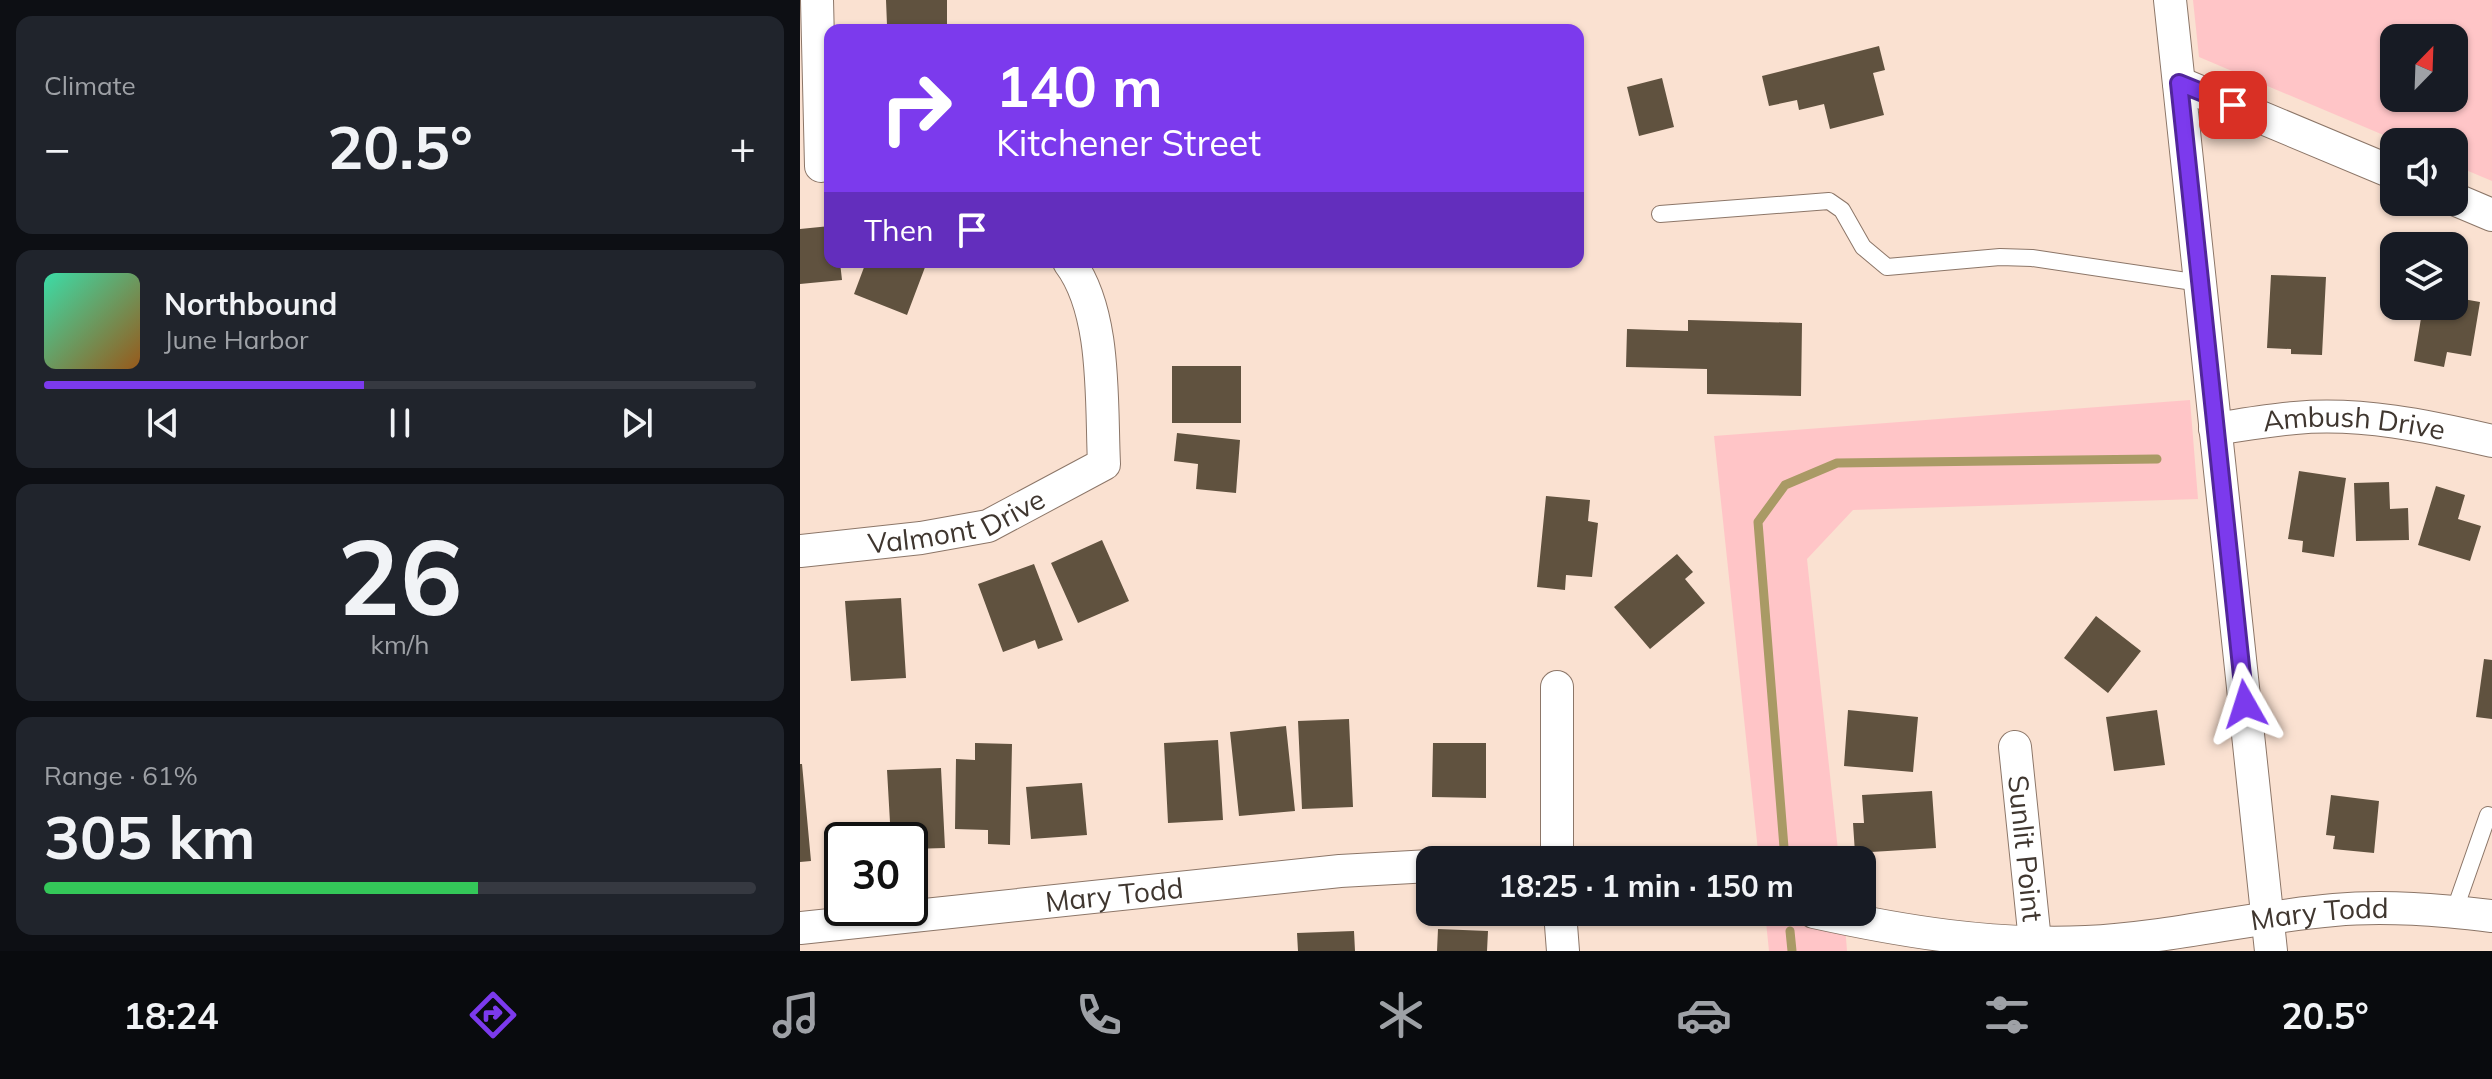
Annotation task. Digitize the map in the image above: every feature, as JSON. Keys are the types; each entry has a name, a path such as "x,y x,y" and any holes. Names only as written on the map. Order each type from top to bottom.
{"street":[{"path":"817,0 817,166"},
{"path":"2170,0 2271,951"},
{"path":"2179,83 2380,167"},
{"path":"2468,205 2492,215"},
{"name":"Valmont Drive","path":"800,551 921,538 988,526 1104,464 1098,347 1080,277 1073,268"},
{"name":"Ambush Drive","path":"2215,429 2297,418 2363,419 2428,427 2492,441"},
{"path":"1557,687 1557,846"},
{"name":"Sunlit Point","path":"2015,747 2036,947"},
{"name":"Mary Todd","path":"800,928 1340,871 1416,867"},
{"name":"Mary Todd","path":"1876,923 1980,941 2036,947 2188,931 2335,910 2390,908 2492,916"},
{"path":"1561,926 1563,951"}],"lane":[{"path":"1660,214 1829,201 1842,210 1863,247 1887,267 2000,257 2032,258 2200,283"},
{"path":"2454,912 2488,815"}],"shaded area":[{"path":"2193,0 2492,0 2492,181 2468,171 2468,128 2380,128 2380,134 2199,57"},
{"path":"2190,400 2198,499 1853,510 1807,559 1838,846 1758,846 1714,436"},
{"path":"1766,926 1845,926 1847,951 1769,951"}],"building":[{"path":"886,0 947,0 947,24 887,24"},
{"path":"1879,46 1885,70 1873,73 1884,115 1830,129 1824,104 1799,110 1797,100 1769,106 1762,76"},
{"path":"1662,78 1674,127 1639,136 1627,87"},
{"path":"824,227 824,268 841,268 842,280 800,284 800,229"},
{"path":"864,268 925,268 907,315 854,294"},
{"path":"2271,275 2326,277 2322,355 2291,354 2291,349 2267,348"},
{"path":"2468,300 2480,302 2471,356 2447,352 2444,367 2414,361 2421,320 2468,320"},
{"path":"1688,320 1802,323 1801,396 1707,394 1707,369 1626,367 1627,329 1688,331"},
{"path":"1172,366 1241,366 1241,423 1172,423"},
{"path":"1177,433 1240,440 1236,493 1196,489 1198,464 1174,461"},
{"path":"2299,471 2346,478 2334,557 2302,552 2303,541 2288,539"},
{"path":"2389,482 2390,509 2408,508 2409,540 2356,541 2354,483"},
{"path":"2436,486 2465,495 2458,519 2481,526 2470,561 2418,545"},
{"path":"1546,496 1590,500 1588,521 1598,523 1592,577 1566,575 1565,590 1537,587"},
{"path":"1102,540 1129,601 1078,623 1051,563"},
{"path":"1677,554 1693,572 1685,579 1705,603 1650,649 1614,607"},
{"path":"1034,564 1063,640 1038,649 1035,640 1003,652 978,584"},
{"path":"901,598 906,678 851,681 845,601"},
{"path":"2096,616 2141,651 2108,693 2064,658"},
{"path":"2484,659 2492,660 2492,719 2476,717"},
{"path":"1848,710 1918,717 1913,772 1844,766"},
{"path":"2157,710 2165,765 2114,771 2106,717"},
{"path":"1349,719 1353,807 1302,809 1298,721"},
{"path":"1286,726 1295,811 1239,816 1230,732"},
{"path":"1218,740 1223,820 1168,823 1164,743"},
{"path":"975,743 1012,744 1010,845 988,844 988,830 955,829 956,759 975,760"},
{"path":"1433,743 1486,743 1486,798 1432,797"},
{"path":"800,764 811,861 800,862"},
{"path":"941,768 945,848 928,848 928,822 890,822 887,770"},
{"path":"1082,783 1087,835 1031,839 1026,787"},
{"path":"1932,791 1936,848 1876,852 1876,846 1855,846 1853,823 1864,823 1862,795"},
{"path":"2331,795 2379,801 2374,853 2333,849 2335,836 2326,835"},
{"path":"1438,929 1488,931 1487,951 1437,951"},
{"path":"1354,931 1355,951 1298,951 1297,933"}],"waterway":[{"path":"1784,846 1758,522 1785,485 1837,463 2157,459"},
{"path":"1790,931 1792,951"}],"route":[{"path":"2233,105 2179,83 2245,704"}]}
